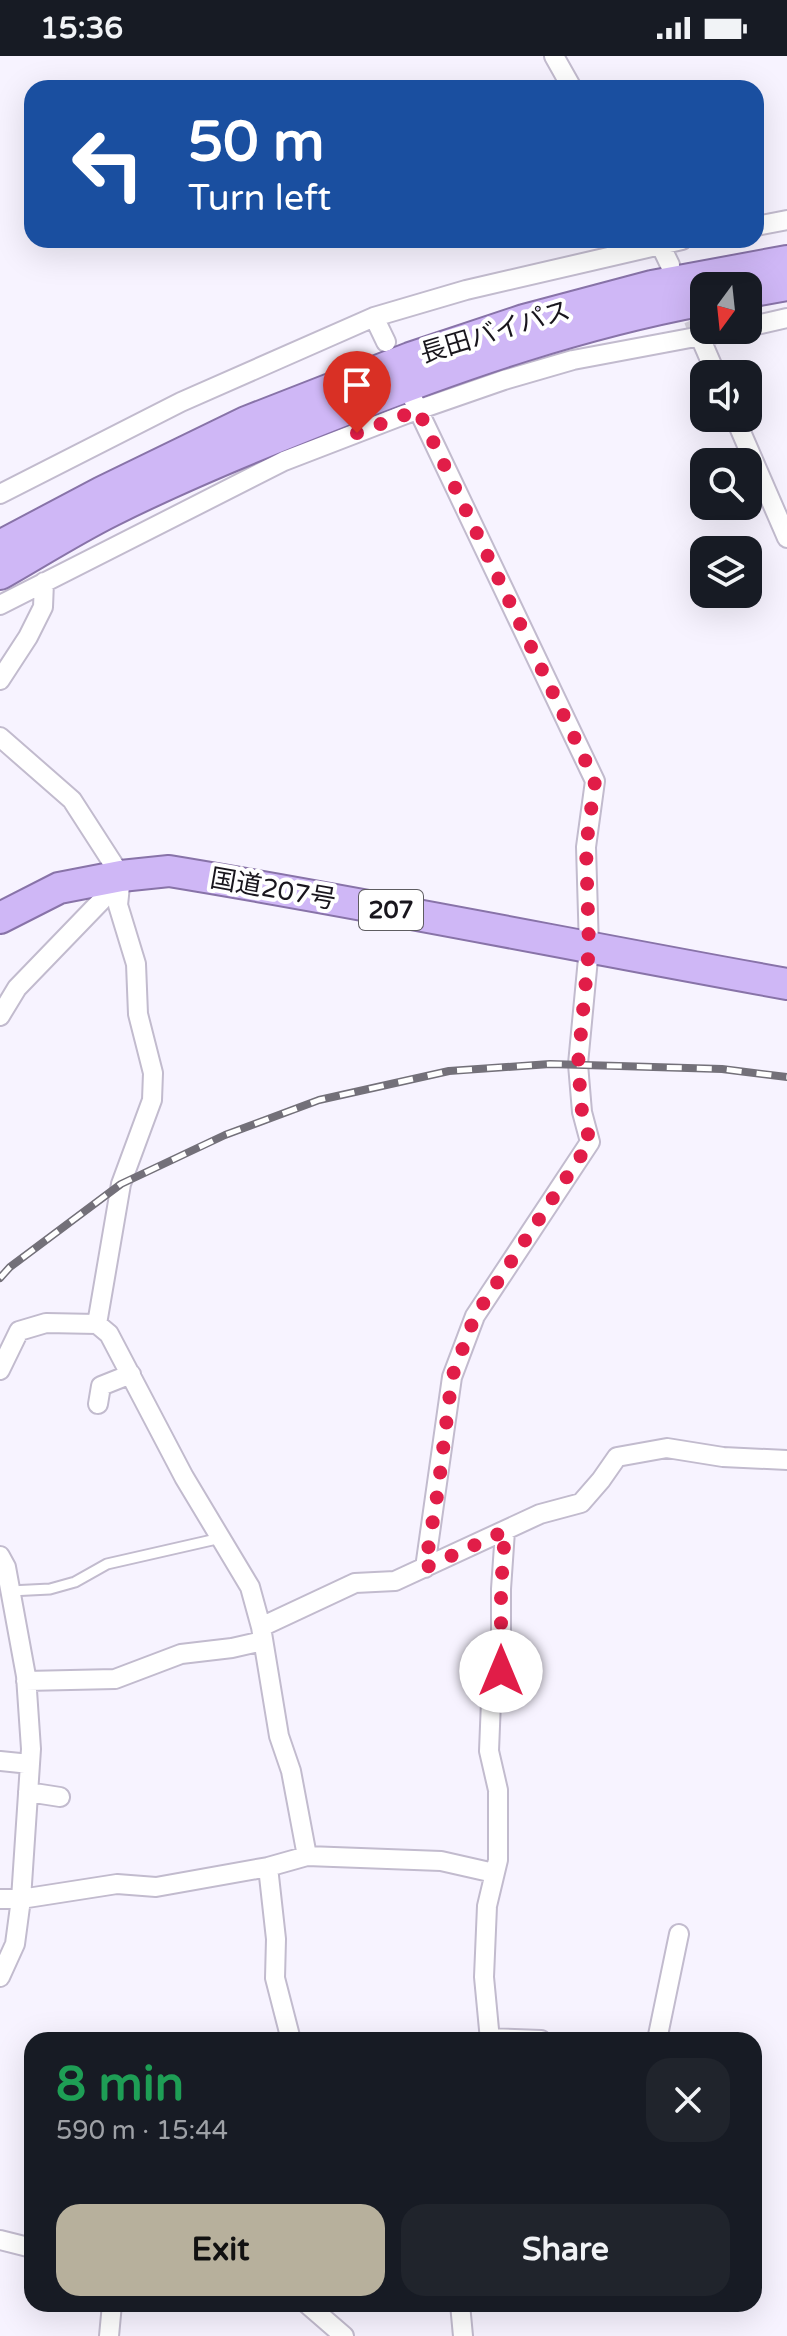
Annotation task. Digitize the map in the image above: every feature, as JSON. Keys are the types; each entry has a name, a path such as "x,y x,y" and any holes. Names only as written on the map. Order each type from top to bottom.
{"highway":[{"name":"長田バイパス","path":"0,546 246,422 410,358 524,320 652,286 787,261"},
{"path":"762,289 787,285"},
{"name":"長田バイパス","path":"0,574 111,511 262,443 418,381 541,340 690,303"},
{"name":"国道207号","path":"0,918 59,888 169,871 787,984"}],"street":[{"path":"554,56 568,80"},
{"path":"764,224 787,220"},
{"path":"0,494 181,402 374,317 466,290 636,248"},
{"path":"663,248 670,265"},
{"path":"374,317 386,342"},
{"path":"762,324 787,318"},
{"path":"0,605 284,461 415,404 573,360 690,339"},
{"path":"415,404 595,781 586,847 589,948 578,1064 582,1112 590,1142 475,1316 452,1377 425,1568"},
{"path":"741,432 787,538"},
{"path":"0,680 43,607 44,582"},
{"path":"0,737 72,800 121,876 118,905 136,964 138,1014 153,1073 152,1100 121,1184 97,1324"},
{"path":"0,1016 17,988 102,900 121,876"},
{"path":"0,1370 19,1331 46,1323 97,1324 109,1334 184,1477 250,1587 262,1634 279,1736 291,1771 307,1856"},
{"path":"98,1404 101,1386 131,1374"},
{"path":"26,1681 115,1679 181,1654 232,1648 355,1583 395,1581 540,1514 581,1503 617,1457 667,1448 723,1457 787,1460"},
{"path":"489,2032 484,1977 487,1906 498,1860 498,1790 489,1739 491,1701 501,1671 505,1531"},
{"path":"0,1556 6,1567 26,1681 31,1749 15,1944 0,1977"},
{"path":"0,1761 30,1764"},
{"path":"28,1792 60,1797"},
{"path":"0,1899 21,1899 117,1884 156,1887 268,1867 307,1856 441,1861 494,1873"},
{"path":"268,1867 276,1939 275,1978 289,2032"},
{"path":"659,2032 679,1934"},
{"path":"0,2240 24,2246"},
{"path":"109,2336 111,2312"},
{"path":"316,2312 344,2336"},
{"path":"461,2312 463,2336"}],"lane":[{"path":"10,1591 50,1589 75,1582 107,1564 221,1538"}],"tunnel":[{"path":"682,295 690,314"}],"railway":[{"path":"0,1278 10,1267 121,1184 225,1135 319,1100 449,1071 550,1064 722,1069 787,1077"}],"route":[{"path":"357,433 418,410 595,781 586,847 589,948 578,1064 582,1112 590,1142 475,1316 452,1377 425,1568 505,1531 501,1671"}]}
